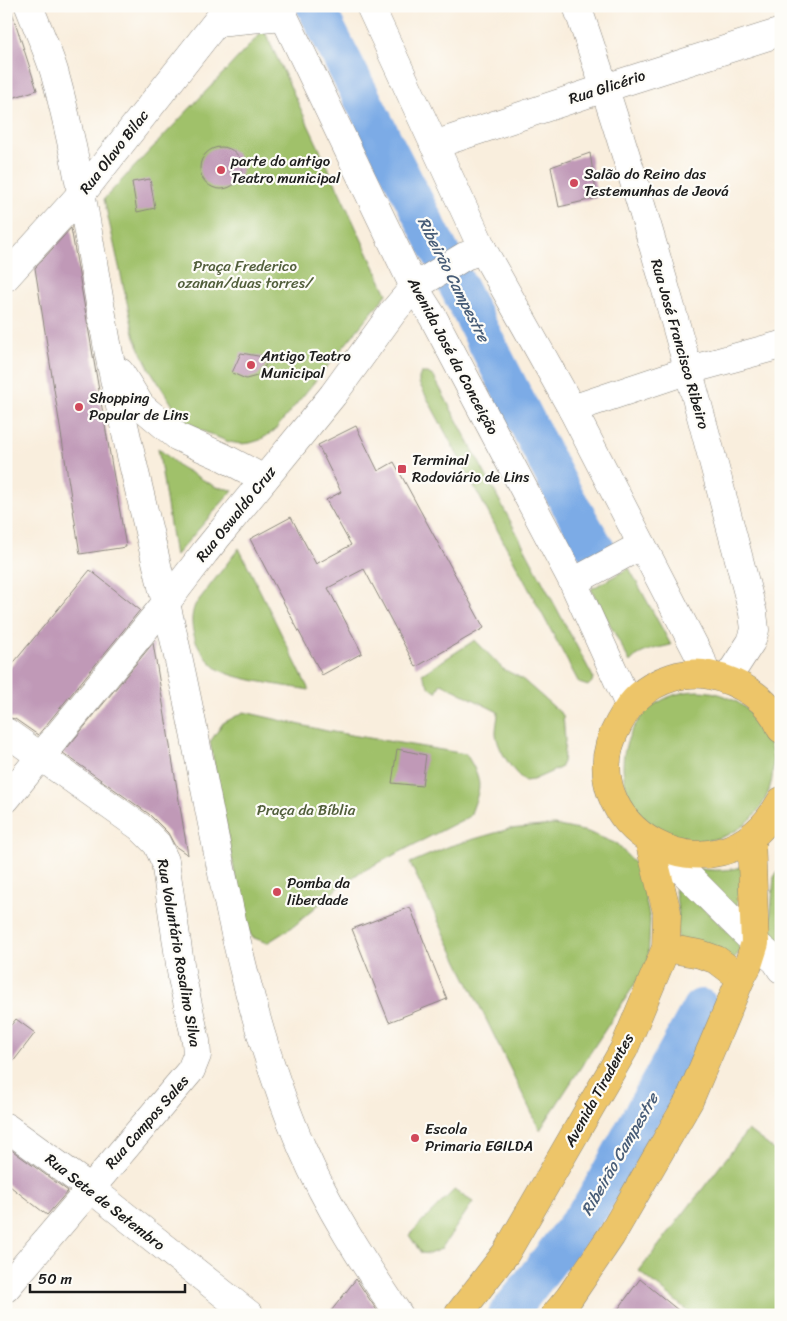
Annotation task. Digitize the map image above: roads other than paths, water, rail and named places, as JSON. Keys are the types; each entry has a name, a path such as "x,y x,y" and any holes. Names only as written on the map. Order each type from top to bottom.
{"main road":[{"path":"781,689 684,675 664,680 645,690 629,705 611,737 606,760 608,784 617,806 630,826 653,843 681,854 706,855 730,849 751,838 768,821 781,801"},
{"path":"727,680 765,704 779,723 781,730"},
{"path":"555,1315 569,1298 611,1236 689,1101 748,962 751,838"},
{"name":"Avenida Tiradentes","path":"458,1315 506,1253 624,1049 666,948 668,912 653,843"},
{"path":"666,948 700,954 717,960 748,962"}],"street":[{"path":"29,6 53,68 82,193 110,355 148,533 186,691 227,903 244,974 273,1076 303,1150 336,1216 399,1315"},
{"path":"370,6 434,145 474,253 572,409 702,661 727,680"},
{"name":"Rua José Francisco Ribeiro","path":"577,6 605,88 689,370 753,612 755,630 751,642 727,680"},
{"name":"Rua Olavo Bilac","path":"6,277 82,193 223,14 281,11"},
{"name":"Avenida José da Conceição","path":"281,11 422,282 433,317 573,582 629,705"},
{"name":"Rua Glicério","path":"434,145 781,32"},
{"name":"Rua Oswaldo Cruz","path":"6,798 333,396 393,312 422,282 474,253"},
{"path":"572,409 689,370 781,345"},
{"path":"110,355 141,406 178,437 264,479"},
{"path":"573,582 642,545"},
{"name":"Rua Voluntário Rosalino Silva","path":"6,732 40,758 140,827 157,844 166,861 182,978 196,1041 197,1055 191,1070"},
{"path":"653,843 748,962 779,964"},
{"name":"Rua Campos Sales","path":"6,1288 191,1070"},
{"name":"Rua Sete de Setembro","path":"6,1127 90,1188 250,1315"}],"waterway":[{"name":"Ribeirão Campestre","path":"315,6 562,491 597,551"},
{"name":"Ribeirão Campestre","path":"507,1315 593,1204 701,1008"}],"place":[{"name":"parte do antigo Teatro municipal","path":"221,170"},
{"name":"Salão do Reino das Testemunhas de Jeová","path":"574,183"},
{"name":"Antigo Teatro Municipal","path":"251,365"},
{"name":"Shopping Popular de Lins","path":"79,407"},
{"name":"Terminal Rodoviário de Lins","path":"402,469"},
{"name":"Pomba da liberdade","path":"277,892"},
{"name":"Escola Primaria EGILDA","path":"415,1138"}],"park label":[{"name":"Praça Frederico ozanan/duas torres/","path":"245,274"},
{"name":"Praça da Bíblia","path":"306,810"}]}
